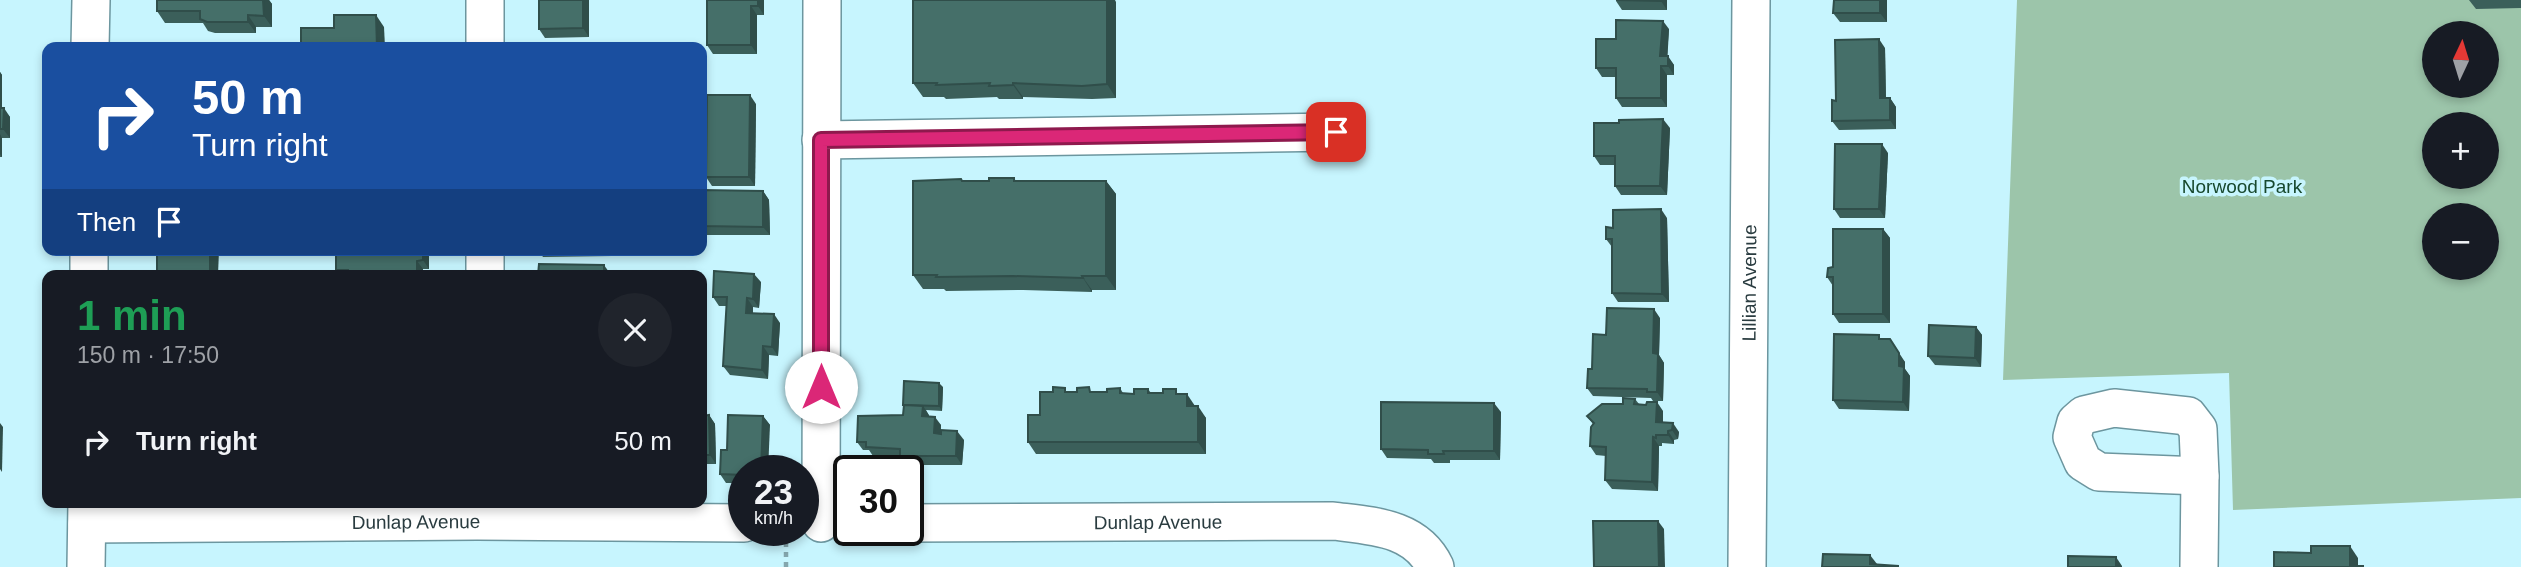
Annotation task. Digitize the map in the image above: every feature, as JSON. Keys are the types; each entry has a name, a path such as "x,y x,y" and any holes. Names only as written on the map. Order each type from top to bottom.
{"street":[{"path":"90,42 91,0"},
{"path":"485,0 485,42"},
{"path":"816,455 822,0"},
{"name":"Lillian Avenue","path":"1747,567 1751,0"},
{"path":"821,140 1336,132"},
{"path":"2199,567 2200,476"},
{"name":"Dunlap Avenue","path":"87,513 477,512 728,522"},
{"path":"86,567 87,513"},
{"name":"Dunlap Avenue","path":"924,523 1333,522 1384,527 1408,537 1424,550 1434,567"}],"path":[{"path":"786,567 800,546"}],"green space":[{"name":"Norwood Park","path":"2017,0 2521,0 2521,498 2233,510 2229,373 2003,380"}],"building":[{"path":"157,0 263,0 264,16 248,15 248,22 207,22 200,19 200,11 157,11"},
{"path":"539,0 583,0 583,28 539,29"},
{"path":"707,0 758,0 758,6 751,6 751,45 707,45"},
{"path":"913,0 1107,0 1107,84 1082,86 1013,83 989,86 990,83 913,83"},
{"path":"1834,0 1880,0 1880,13 1833,13"},
{"path":"334,15 376,15 377,42 301,42 301,28 334,28"},
{"path":"1616,20 1663,21 1660,56 1668,56 1668,66 1661,66 1661,98 1616,98 1616,68 1596,68 1596,39 1616,39"},
{"path":"1879,39 1880,98 1890,98 1890,120 1832,121 1832,100 1836,101 1835,40"},
{"path":"707,95 750,95 749,177 707,177"},
{"path":"0,108 4,108 3,129 0,129"},
{"path":"1663,119 1660,186 1615,186 1615,156 1594,156 1594,123"},
{"path":"1835,144 1882,144 1879,209 1834,209"},
{"path":"989,178 1014,178 1014,181 1106,181 1106,276 1082,276 1083,278 913,275 913,181 989,181"},
{"path":"707,190 763,191 763,227 707,226"},
{"path":"1661,209 1662,294 1612,293 1612,239 1606,239 1606,227 1613,228 1613,210"},
{"path":"1833,229 1883,229 1883,314 1833,314 1833,277 1827,277 1828,268 1833,267"},
{"path":"157,256 210,256 210,270 157,270"},
{"path":"336,256 423,256 423,260 417,261 417,270 336,270"},
{"path":"539,264 604,265 604,270 538,270"},
{"path":"714,271 754,274 753,299 747,298 746,313 774,314 772,347 763,346 762,370 723,366 727,297 713,297"},
{"path":"1607,308 1654,309 1653,353 1658,354 1657,392 1647,392 1647,389 1587,388 1588,369 1592,369 1593,334 1606,335"},
{"path":"1929,325 1976,327 1975,358 1928,356"},
{"path":"1834,334 1879,335 1879,339 1890,339 1899,353 1899,366 1904,367 1903,402 1833,400"},
{"path":"904,381 939,383 939,406 903,405"},
{"path":"1053,387 1065,388 1065,392 1077,392 1077,388 1089,387 1090,392 1107,392 1107,389 1120,388 1120,393 1134,394 1134,389 1163,393 1163,389 1176,389 1176,394 1187,394 1187,406 1198,406 1198,442 1028,442 1028,415 1040,415 1040,392 1053,392"},
{"path":"1623,398 1635,399 1634,404 1657,402 1656,422 1673,423 1668,435 1653,437 1652,482 1605,480 1606,447 1590,446 1591,427 1594,423 1587,416 1602,404 1623,404"},
{"path":"1381,402 1494,403 1494,451 1443,451 1444,454 1428,454 1428,450 1381,449"},
{"path":"904,405 923,406 922,416 935,417 934,433 941,434 941,430 957,431 956,456 900,455 900,449 866,447 866,442 857,442 858,416 903,415"},
{"path":"709,415 710,455 707,455"},
{"path":"728,415 763,416 762,455 728,455 728,474 720,474 721,450 727,450"},
{"path":"1593,521 1658,521 1659,567 1594,567"},
{"path":"2311,546 2350,546 2350,566 2363,567 2274,567 2274,552 2311,553"},
{"path":"1823,554 1870,555 1870,564 1898,567 1822,567"},
{"path":"2068,556 2116,557 2116,567 2068,567"}],"route":[{"path":"821,387 821,140 1336,132"}]}
